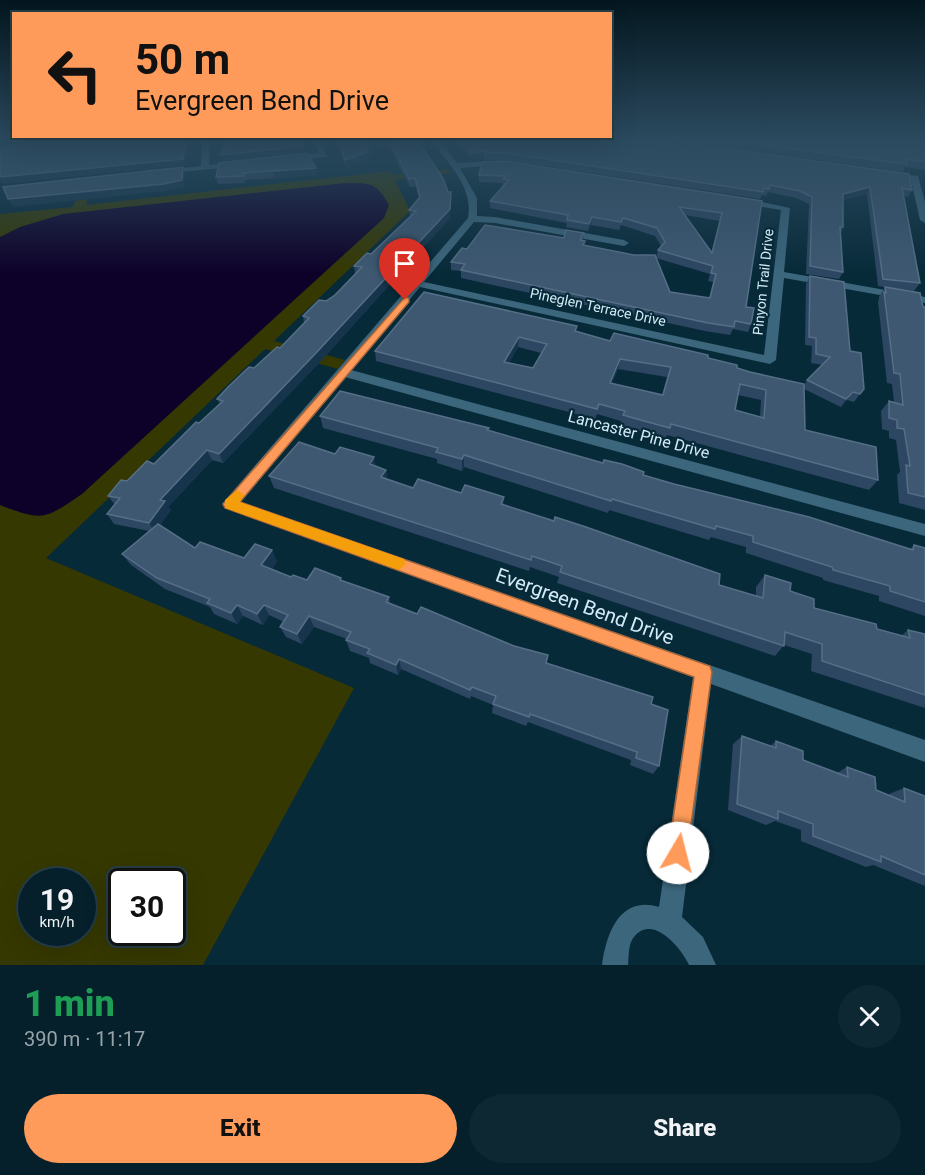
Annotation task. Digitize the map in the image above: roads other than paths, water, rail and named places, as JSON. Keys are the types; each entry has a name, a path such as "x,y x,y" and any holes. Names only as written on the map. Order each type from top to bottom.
{"street":[{"path":"343,372 472,219 476,210 473,196 465,184"},
{"path":"916,184 925,220"},
{"name":"Pinyon Trail Drive","path":"727,199 786,208 770,360"},
{"path":"472,219 495,220 624,243"},
{"path":"779,274 925,300"},
{"name":"Pineglen Terrace Drive","path":"419,284 770,360"},
{"name":"Evergreen Bend Drive","path":"343,372 230,504 925,751"},
{"name":"Lancaster Pine Drive","path":"343,372 925,530"},
{"path":"669,921 703,672"},
{"path":"615,965 615,953 620,937 629,925 640,918 654,917 669,921 682,931 694,945 703,965"}]}
